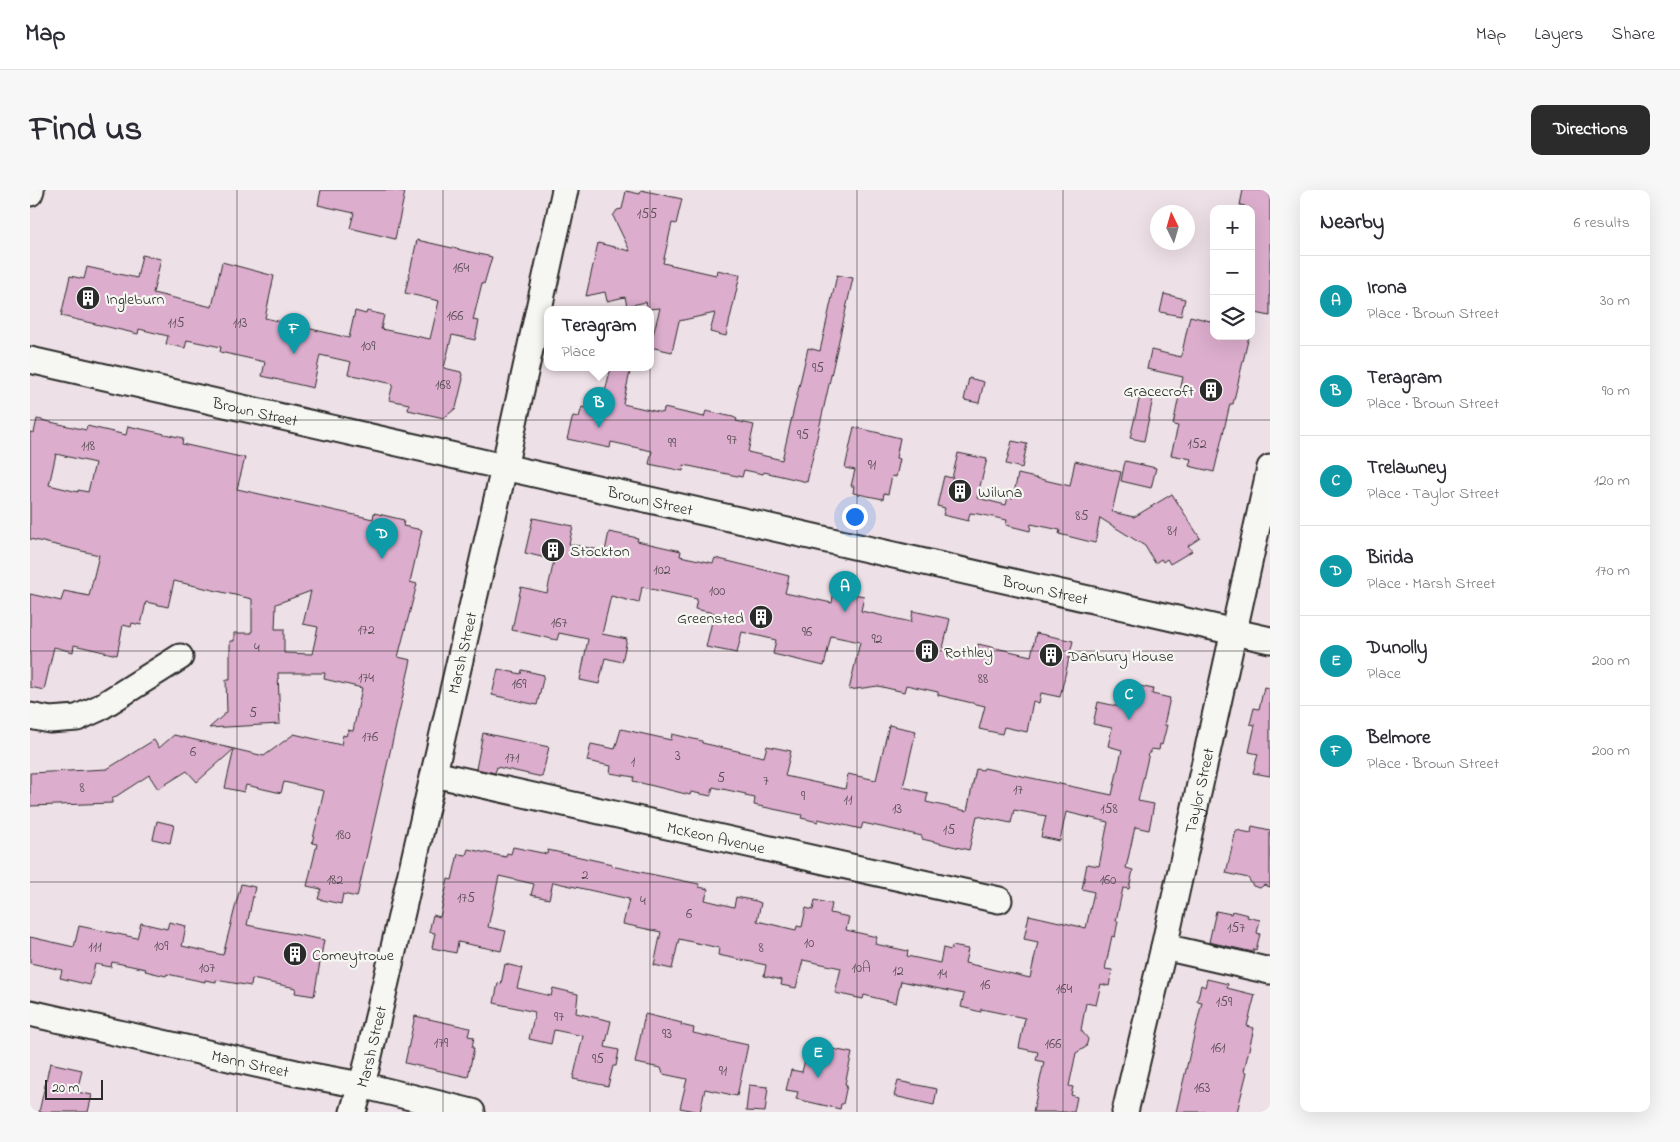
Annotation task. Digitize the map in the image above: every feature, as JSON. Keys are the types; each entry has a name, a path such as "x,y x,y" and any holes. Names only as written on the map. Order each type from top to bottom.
{"street":[{"name":"Marsh Street","path":"353,1112 366,1069 434,774 565,190"},
{"name":"Brown Street","path":"30,360 1270,640"},
{"name":"Taylor Street","path":"1125,1112 1164,947 1270,468"},
{"path":"30,716 50,720 77,718 99,708 180,657"},
{"name":"McKeon Avenue","path":"434,774 998,900"},
{"path":"1164,947 1270,971"},
{"name":"Mann Street","path":"30,1013 361,1085 472,1112"}],"building":[{"path":"321,190 394,190 405,192 395,239 350,228 354,213 318,205"},
{"path":"641,190 682,199 676,224 672,223 663,263 716,275 717,270 740,275 726,336 710,332 715,313 679,321 672,352 654,348 654,331 660,308 647,306 646,302 627,306 625,297 607,301 605,292 586,296 598,243 630,251 613,216 617,210 622,209 626,191 640,194"},
{"path":"1243,190 1270,190 1270,316 1255,313 1255,205 1240,205"},
{"path":"417,240 492,257 484,284 482,283 473,320 479,321 475,340 452,335 444,368 461,372 463,379 456,408 444,418 408,410 409,404 389,400 393,384 348,374 351,362 320,355 313,388 262,376 265,362 220,352 221,347 187,340 185,348 166,344 168,336 139,329 138,334 61,316 70,276 84,279 87,267 137,278 142,255 161,259 153,293 212,307 222,262 274,276 265,318 349,338 355,311 366,314 367,311 384,315 381,329 430,339 439,301 405,293"},
{"path":"837,275 853,278 807,482 764,472 763,474 744,470 742,477 684,465 683,471 649,464 652,451 611,442 610,448 567,439 573,416 579,417 582,407 596,410 598,403 602,404 610,371 630,371 623,404 663,413 664,408 704,417 706,411 733,417 737,419 736,421 754,425 748,452 782,460 808,348 820,351"},
{"path":"1164,294 1185,299 1181,316 1160,312"},
{"path":"1190,316 1210,321 1210,340 1248,340 1214,472 1189,466 1191,459 1171,455 1178,426 1173,425 1183,377 1147,369 1151,350 1181,357"},
{"path":"969,378 984,382 979,403 964,400"},
{"path":"1140,396 1153,398 1144,441 1130,438"},
{"path":"37,419 86,430 87,426 126,435 128,426 183,438 182,444 245,458 237,489 373,519 374,513 404,520 403,526 422,530 410,582 417,584 398,657 411,660 357,897 343,894 341,904 318,899 321,889 307,886 317,844 312,843 324,791 284,782 281,793 246,785 244,792 225,788 234,749 264,756 294,734 341,745 343,735 346,736 348,730 353,731 362,688 324,679 325,673 278,673 280,724 209,728 227,712 226,680 230,680 230,641 234,641 234,633 252,633 252,599 174,581 168,607 146,602 141,625 132,623 131,627 123,625 117,655 74,645 73,652 54,647 44,690 30,687 30,594 61,601 64,591 89,596 99,555 30,539 30,432 34,433","holes":["56,454 95,463 88,492 78,490 78,492 49,485","311,591 303,624 318,627 312,654 284,653 284,629 275,629 276,604"]},
{"path":"854,427 900,438 896,458 900,459 896,477 892,476 888,494 884,493 883,499 853,493 854,486 851,486 855,470 845,468"},
{"path":"1012,441 1027,444 1022,468 1006,464"},
{"path":"958,453 987,459 977,498 1006,505 1008,497 1013,498 1018,474 1070,486 1075,461 1121,472 1112,512 1134,517 1172,494 1200,538 1188,546 1192,551 1170,564 1167,559 1163,562 1161,559 1155,563 1145,546 1100,518 1095,543 1059,534 1060,530 1031,524 1030,531 1006,525 1007,520 978,514 970,513 968,521 943,515 945,508 937,506 944,476 952,478"},
{"path":"1125,461 1156,468 1151,488 1121,481"},
{"path":"533,518 573,526 569,544 605,551 609,532 638,538 637,541 681,551 680,556 713,563 715,558 789,576 785,593 832,603 834,590 864,596 861,611 911,622 913,611 950,619 943,648 976,655 978,644 1031,656 1036,633 1073,641 1060,697 1041,693 1039,703 1033,701 1027,732 1004,727 1002,734 979,729 985,706 906,685 904,692 878,686 849,690 860,642 831,636 824,666 773,654 776,640 742,632 737,653 706,647 714,613 695,609 697,599 642,587 639,603 611,596 602,634 627,639 622,662 605,658 599,684 580,680 588,639 559,633 557,640 512,630 521,587 547,593 554,560 525,553"},
{"path":"498,669 521,674 522,670 544,675 537,705 492,695"},
{"path":"1126,683 1153,689 1152,694 1170,698 1164,725 1167,725 1159,750 1151,749 1151,753 1149,753 1138,801 1154,804 1149,830 1135,827 1126,868 1133,870 1129,889 1123,888 1116,921 1118,921 1115,937 1112,936 1105,969 1112,970 1109,986 1101,984 1096,1005 1086,1003 1081,1030 1088,1039 1086,1047 1076,1053 1069,1086 1073,1087 1071,1095 1077,1097 1074,1112 1033,1112 1044,1062 1036,1060 1038,1052 1019,1048 1025,1018 981,1009 981,1012 961,1007 964,994 901,981 896,1003 864,995 863,999 835,993 841,968 803,960 796,988 781,985 782,980 764,976 766,965 718,955 719,948 679,939 672,969 654,965 661,932 623,924 629,899 553,882 549,899 531,895 534,884 499,876 488,927 506,931 501,951 458,942 456,953 432,948 435,933 429,932 433,915 440,917 448,879 452,880 458,854 466,855 468,849 506,857 507,853 511,854 513,847 547,854 548,850 612,864 611,866 699,884 699,887 708,889 705,900 734,907 736,897 756,901 761,903 757,921 796,930 797,926 802,927 806,908 813,910 815,900 832,904 830,913 849,917 846,930 877,937 875,944 908,951 907,956 940,963 943,948 951,950 952,946 968,949 965,963 1030,978 1038,942 1024,939 1029,915 1086,928 1094,892 1082,889 1087,864 1099,866 1108,822 1066,812 1060,841 1041,837 1046,816 1014,810 1011,823 977,816 969,850 922,839 922,836 863,823 861,829 818,819 818,822 801,818 802,815 754,805 755,798 745,796 746,794 713,787 711,796 691,792 690,795 633,781 634,777 610,773 611,766 587,761 591,744 615,749 621,729 671,740 672,734 764,757 767,746 791,751 785,776 845,789 848,774 876,780 889,725 916,731 903,787 928,793 926,802 967,811 976,769 983,770 984,768 1112,795 1122,750 1108,746 1112,728 1093,724 1098,702 1121,707"},
{"path":"1264,687 1270,688 1270,776 1253,773 1258,754 1249,752 1255,725 1250,724 1254,708 1259,709"},
{"path":"483,733 549,747 542,777 497,767 495,773 476,769"},
{"path":"174,735 234,749 197,782 187,771 158,789 149,775 112,799 112,803 30,806 30,773 107,769 154,740 159,748"},
{"path":"157,821 174,825 170,843 153,839"},
{"path":"1252,826 1270,830 1270,887 1264,885 1260,888 1253,886 1248,878 1226,873 1236,830 1251,833"},
{"path":"241,884 255,887 247,925 324,940 314,996 295,993 296,988 252,979 251,986 216,980 216,982 205,980 205,982 167,974 166,976 145,971 146,969 112,962 111,967 95,964 90,985 60,978 62,970 30,963 30,937 74,947 79,926 137,938 141,923 167,929 169,922 186,926 182,946 223,955"},
{"path":"1216,911 1231,914 1232,911 1260,920 1257,933 1260,934 1256,950 1254,949 1253,952 1209,942"},
{"path":"505,964 522,968 517,988 551,996 553,988 578,994 576,1013 611,1021 605,1047 619,1050 616,1066 613,1066 608,1086 573,1079 583,1036 554,1030 551,1044 529,1039 535,1012 494,1003 498,983 501,984"},
{"path":"1207,979 1228,984 1227,988 1255,995 1247,1026 1254,1028 1244,1071 1247,1072 1237,1112 1176,1112 1202,1002 1197,1001 1201,985 1205,987"},
{"path":"645,1014 682,1023 681,1025 694,1028 693,1033 748,1045 737,1096 705,1089 700,1112 680,1108 687,1079 663,1074 661,1068 635,1063"},
{"path":"415,1016 470,1028 468,1036 474,1037 472,1048 474,1048 468,1077 405,1063"},
{"path":"809,1044 852,1053 845,1084 847,1085 843,1104 841,1104 840,1109 796,1099 798,1092 786,1090 791,1070 802,1072"},
{"path":"50,1063 82,1070 77,1092 92,1095 88,1112 39,1112"},
{"path":"898,1081 937,1089 934,1105 894,1096"},
{"path":"749,1085 768,1087 765,1112 746,1111"}],"place":[{"name":"Ingleburn","path":"88,298"},
{"name":"Belmore","path":"294,354"},
{"name":"Gracecroft","path":"1211,390"},
{"name":"Teragram","path":"599,428"},
{"name":"Wiluna","path":"960,491"},
{"name":"Stockton","path":"553,550"},
{"name":"Birida","path":"382,559"},
{"name":"Irona","path":"845,612"},
{"name":"Greensted","path":"761,617"},
{"name":"Rothley","path":"927,651"},
{"name":"Danbury House","path":"1051,655"},
{"name":"Trelawney","path":"1129,720"},
{"name":"Comeytrowe","path":"295,954"},
{"name":"Dunolly","path":"818,1078"}]}
